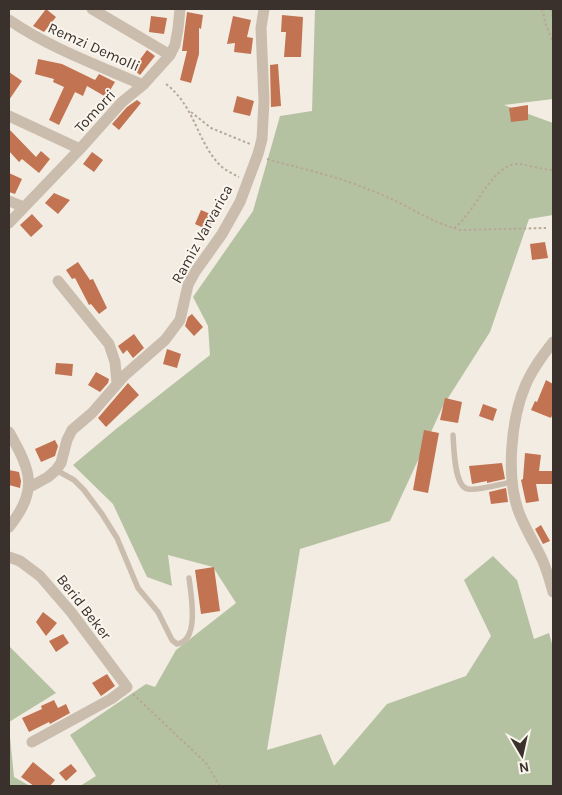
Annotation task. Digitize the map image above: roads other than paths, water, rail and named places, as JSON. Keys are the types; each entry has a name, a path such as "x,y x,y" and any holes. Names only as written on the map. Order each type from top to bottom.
{"street":[{"path":"92,9 170,55"},
{"name":"Tomorri","path":"9,223 122,102 143,85 170,55 175,45 180,9"},
{"name":"Ramiz Varvarica","path":"56,470 72,430 92,413 117,382 165,340 180,320 188,285 222,234 240,202 258,152 264,120 261,28 264,9"},
{"name":"Remzi Demolli","path":"9,20 65,52 143,85"},
{"path":"9,116 80,149"},
{"path":"9,201 24,207"},
{"path":"58,281 109,344 115,362 117,382"},
{"path":"553,342 533,371 519,404 511,460 511,482 520,515 543,560 553,592"},
{"path":"9,432 24,463 30,487 25,503 9,527"},
{"path":"30,487 56,470"},
{"name":"Berid Beker","path":"9,557 20,561 40,576 71,612 127,687 110,699 32,742"}],"lane":[{"path":"453,435 457,472 463,488 471,490 511,482"},
{"path":"56,470 74,480 102,514 117,538 138,588 158,612 172,640 177,644 182,643 188,638 191,628 189,578"}]}
